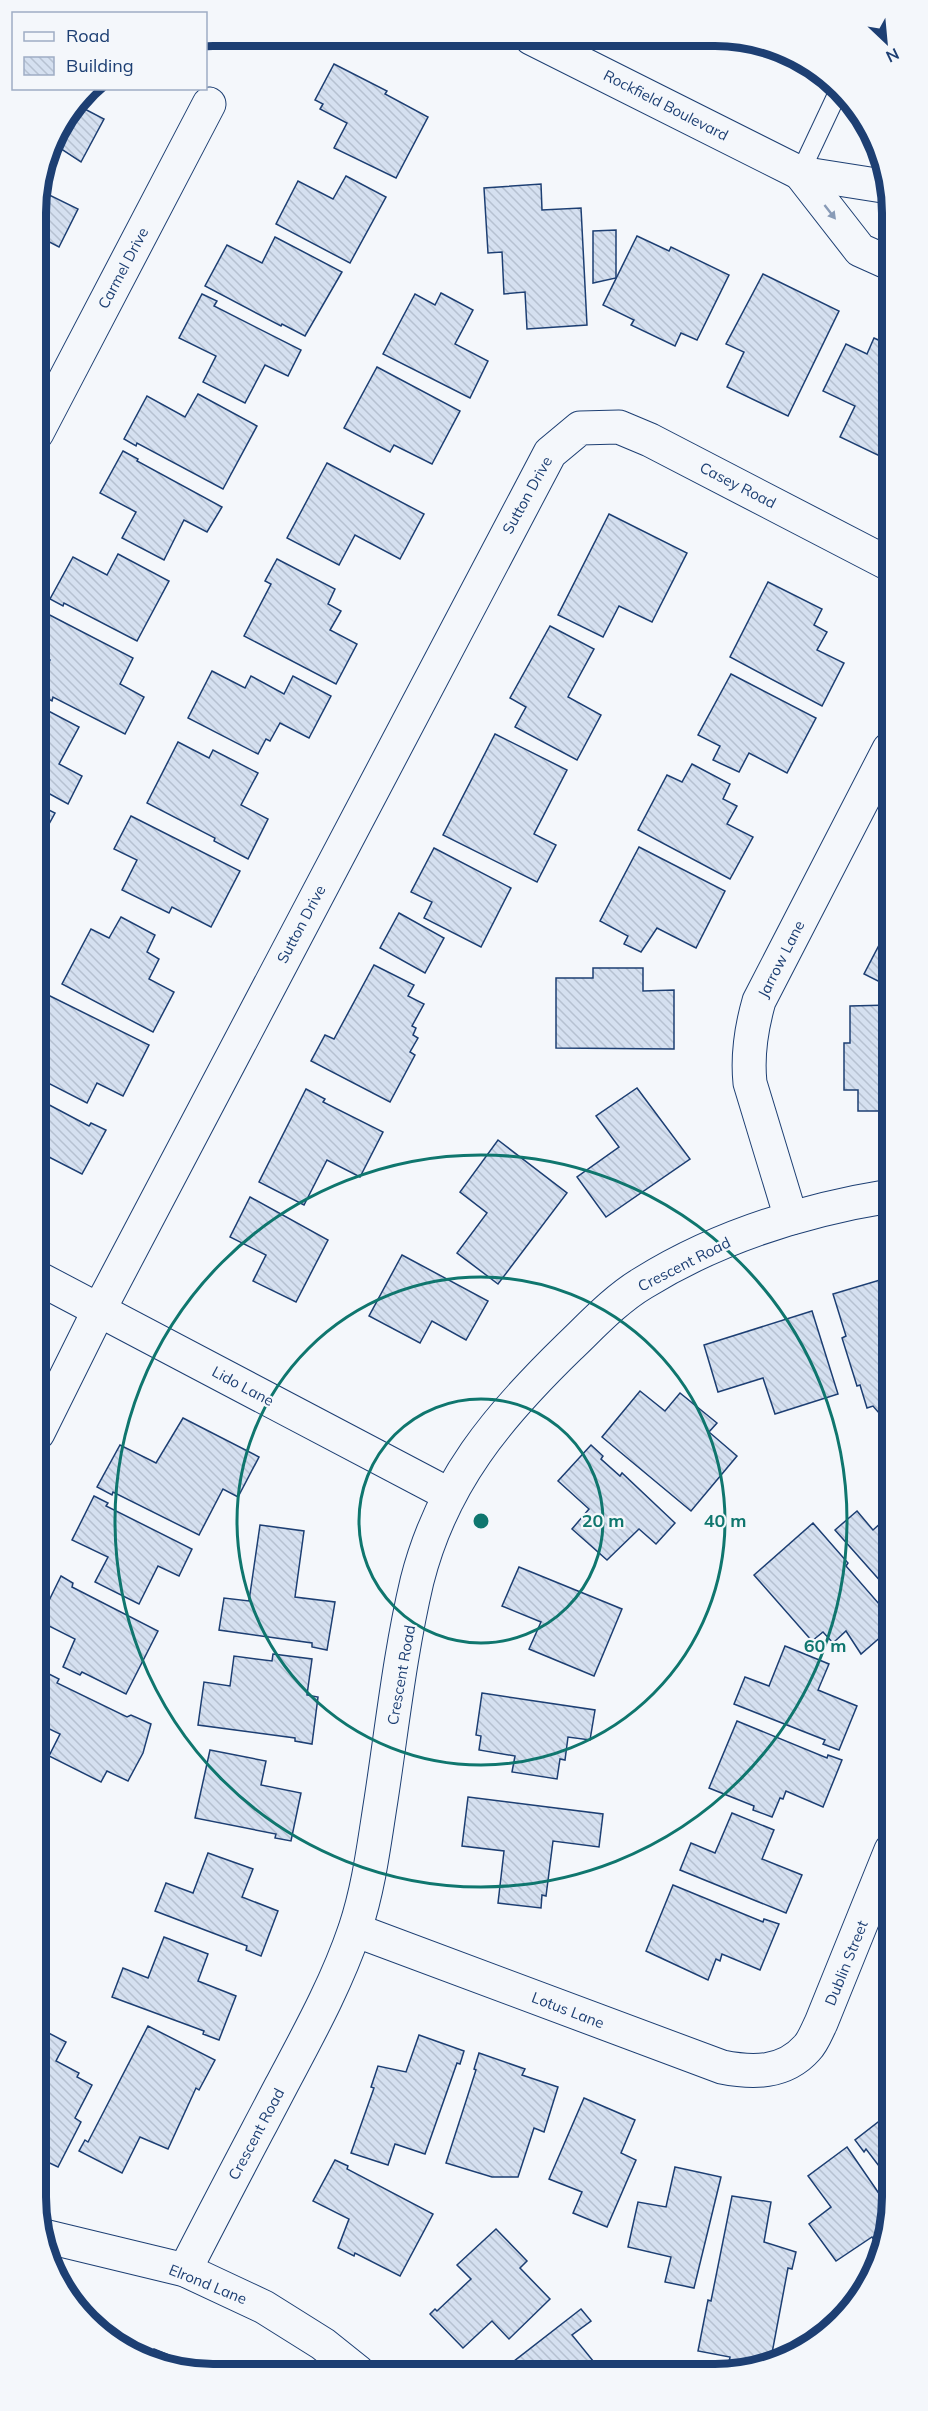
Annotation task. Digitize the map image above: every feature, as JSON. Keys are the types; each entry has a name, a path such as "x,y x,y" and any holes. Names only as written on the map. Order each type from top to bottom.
{"street":[{"name":"Rockfield Boulevard","path":"548,46 800,173 879,185"},
{"name":"Carmel Drive","path":"47,414 209,104"},
{"name":"Rockfield Boulevard","path":"800,173 860,250 882,260"},
{"name":"Casey Road","path":"580,428 619,427 882,560"},
{"name":"Sutton Drive","path":"46,1416 99,1310 529,489 550,453 580,428"},
{"name":"Jarrow Lane","path":"791,1218 750,1083 747,1060 751,1030 759,1001 882,763"},
{"name":"Crescent Road","path":"185,2271 328,1997 355,1930 369,1876 396,1697 416,1585 429,1538 448,1494 489,1432 531,1384 596,1321 640,1284 741,1235 791,1218 882,1198"},
{"name":"Lido Lane","path":"46,1282 448,1494"},
{"name":"Dublin Street","path":"784,2065 807,2048 821,2023 881,1874"},
{"name":"Lotus Lane","path":"355,1930 722,2067 752,2073 784,2065"},
{"name":"Elrond Lane","path":"51,2238 185,2271 264,2307 322,2344 348,2364"}],"lane":[{"path":"800,173 835,98"}],"building":[{"path":"334,64 387,91 385,94 428,117 396,178 334,148 347,123 320,109 323,104 315,100"},
{"path":"84,109 104,119 81,162 60,148"},
{"path":"346,176 386,197 350,263 276,224 298,181 333,199"},
{"path":"541,184 542,210 581,208 587,325 527,329 525,292 504,294 502,252 488,253 484,188"},
{"path":"48,194 78,209 59,247 47,241"},
{"path":"616,230 616,278 593,283 593,231"},
{"path":"637,236 669,251 671,247 729,275 697,340 681,333 675,346 631,325 634,320 603,305"},
{"path":"275,237 342,272 305,336 205,286 227,245 262,263"},
{"path":"763,274 839,311 788,416 727,387 744,352 726,344"},
{"path":"441,293 473,310 455,344 488,361 470,398 383,354 415,294 435,305"},
{"path":"202,294 217,301 214,306 301,350 288,376 265,365 245,403 203,382 216,356 179,338"},
{"path":"874,338 882,342 882,457 840,437 855,406 823,391 846,344 867,354"},
{"path":"377,367 460,411 432,464 394,445 390,452 344,428"},
{"path":"198,394 257,426 223,489 137,443 136,446 124,439 147,396 185,417"},
{"path":"123,451 138,459 137,461 222,507 207,532 184,520 164,560 122,538 136,512 100,493"},
{"path":"327,463 424,514 400,559 355,535 339,565 287,538"},
{"path":"609,514 687,553 652,622 619,606 603,637 558,615"},
{"path":"118,554 169,581 137,641 64,603 63,606 50,599 73,557 107,575"},
{"path":"277,559 335,589 328,604 341,611 330,630 357,644 336,684 244,636 271,584 265,581"},
{"path":"768,582 822,609 814,625 827,632 817,650 844,663 822,706 730,657"},
{"path":"47,614 133,658 120,684 144,697 125,734 53,697 52,701 47,698 47,666 50,660 47,658"},
{"path":"550,626 594,649 568,697 601,715 577,760 515,727 526,707 510,698"},
{"path":"212,671 245,688 251,676 284,694 293,676 331,696 309,738 280,723 270,741 266,739 258,754 188,718"},
{"path":"731,674 816,718 787,773 749,753 739,772 713,760 720,746 698,735"},
{"path":"47,710 79,727 59,764 82,776 68,804 47,792"},
{"path":"495,734 567,770 534,834 556,845 537,882 443,835"},
{"path":"178,742 209,758 213,750 258,773 241,805 268,819 248,859 214,841 215,838 147,803"},
{"path":"692,764 730,784 723,799 737,806 727,824 753,837 730,879 638,830 667,775 682,782"},
{"path":"47,809 55,813 47,828"},
{"path":"131,816 240,871 211,927 172,907 169,913 122,890 137,860 114,849"},
{"path":"639,847 725,891 696,948 657,928 641,952 624,944 628,936 600,921"},
{"path":"434,848 511,888 481,947 424,918 432,902 411,892"},
{"path":"399,913 444,938 425,973 380,948"},
{"path":"121,917 155,935 147,952 159,959 149,979 174,992 153,1032 62,984 91,929 109,938"},
{"path":"882,940 882,983 864,974"},
{"path":"374,965 414,985 408,996 424,1004 412,1026 416,1028 413,1035 418,1038 410,1052 415,1055 390,1102 311,1061 325,1035 334,1039"},
{"path":"593,968 643,968 643,991 674,990 674,1049 556,1048 556,978 593,978"},
{"path":"47,994 149,1045 123,1096 97,1083 87,1103 47,1082"},
{"path":"882,1005 882,1111 858,1111 858,1090 844,1090 844,1043 850,1043 850,1006"},
{"path":"637,1088 690,1159 606,1217 577,1177 619,1147 596,1116"},
{"path":"306,1089 325,1099 323,1102 383,1132 360,1177 327,1160 304,1205 259,1182"},
{"path":"47,1104 89,1126 91,1123 106,1130 82,1174 47,1156"},
{"path":"498,1140 567,1193 498,1284 457,1253 487,1213 460,1192"},
{"path":"250,1197 328,1240 296,1302 253,1281 266,1255 230,1237"},
{"path":"402,1255 488,1301 466,1340 432,1321 420,1343 369,1316"},
{"path":"881,1280 881,1412 879,1413 873,1406 867,1408 860,1385 857,1386 842,1338 846,1336 833,1294"},
{"path":"812,1311 838,1394 775,1414 763,1378 718,1392 704,1345"},
{"path":"640,1391 665,1411 680,1393 717,1423 709,1432 737,1456 691,1511 602,1437"},
{"path":"183,1418 259,1457 238,1497 223,1489 199,1535 113,1492 112,1495 97,1487 120,1445 156,1463"},
{"path":"591,1445 603,1456 601,1459 620,1476 622,1473 675,1523 656,1544 639,1529 607,1560 572,1529 589,1509 558,1481"},
{"path":"94,1496 108,1503 106,1506 192,1549 179,1576 158,1566 139,1604 95,1582 108,1557 72,1540"},
{"path":"857,1511 873,1530 881,1523 881,1582 835,1530"},
{"path":"813,1523 881,1607 881,1636 861,1654 846,1631 833,1643 823,1632 812,1641 754,1575"},
{"path":"260,1525 304,1531 295,1597 335,1602 327,1650 312,1647 312,1643 219,1630 224,1598 249,1601"},
{"path":"519,1567 622,1609 594,1676 529,1649 541,1622 502,1606"},
{"path":"61,1576 73,1583 72,1587 158,1631 126,1694 82,1672 80,1675 63,1667 75,1639 46,1625 46,1606"},
{"path":"785,1646 829,1664 818,1690 857,1706 839,1750 823,1744 825,1740 734,1704 745,1677 769,1686"},
{"path":"273,1654 312,1659 307,1695 318,1697 312,1744 295,1741 295,1738 198,1725 204,1682 230,1686 234,1656 272,1661"},
{"path":"46,1673 59,1679 57,1683 127,1717 131,1715 151,1724 143,1753 128,1781 107,1771 101,1782 49,1756 60,1734 46,1727"},
{"path":"482,1693 595,1710 590,1740 568,1737 565,1760 560,1759 557,1779 512,1772 515,1756 479,1750 481,1736 476,1735"},
{"path":"737,1721 827,1758 828,1755 842,1760 823,1807 786,1791 783,1799 780,1798 772,1817 753,1810 754,1806 709,1788"},
{"path":"210,1750 266,1761 261,1785 301,1793 291,1841 275,1838 276,1834 195,1818"},
{"path":"468,1797 603,1814 599,1847 553,1841 546,1896 542,1895 541,1908 498,1903 504,1851 462,1846"},
{"path":"732,1813 774,1830 762,1859 802,1875 786,1913 680,1870 691,1843 715,1853"},
{"path":"208,1853 253,1869 242,1897 278,1911 261,1956 246,1950 247,1946 155,1911 166,1883 193,1893"},
{"path":"673,1885 763,1922 764,1919 779,1924 760,1970 722,1954 720,1961 716,1959 708,1980 646,1951"},
{"path":"164,1937 208,1954 198,1981 236,1996 219,2040 203,2034 204,2031 112,1997 123,1968 148,1978"},
{"path":"148,2026 215,2060 199,2090 196,2088 168,2149 140,2137 122,2173 79,2151 85,2140 88,2142"},
{"path":"46,2032 66,2042 56,2061 79,2073 77,2077 92,2085 75,2118 81,2122 58,2167 46,2161"},
{"path":"419,2035 464,2051 460,2064 457,2063 425,2154 395,2144 388,2165 351,2153 374,2088 371,2087 378,2066 406,2072"},
{"path":"479,2053 525,2069 522,2075 558,2087 544,2132 534,2128 518,2177 492,2177 446,2163 476,2070 474,2069"},
{"path":"584,2098 635,2120 621,2153 636,2160 607,2227 573,2213 582,2192 549,2179"},
{"path":"881,2120 881,2169 866,2149 864,2152 855,2140"},
{"path":"847,2147 881,2196 876,2242 872,2237 836,2261 809,2224 831,2207 808,2176"},
{"path":"335,2160 348,2166 347,2169 433,2214 400,2276 355,2253 354,2256 338,2248 349,2219 313,2201"},
{"path":"675,2167 721,2177 694,2288 665,2282 671,2257 628,2247 638,2202 666,2207"},
{"path":"732,2196 771,2202 764,2242 796,2252 792,2269 788,2268 772,2354 729,2363 730,2357 698,2351 708,2300 711,2301"},
{"path":"496,2229 527,2261 520,2268 550,2299 509,2339 492,2321 463,2348 430,2314 435,2309 437,2311 471,2279 457,2265"},
{"path":"581,2309 591,2321 572,2335 596,2364 510,2364"},
{"path":"154,2349 184,2361 160,2356 152,2353"}]}
